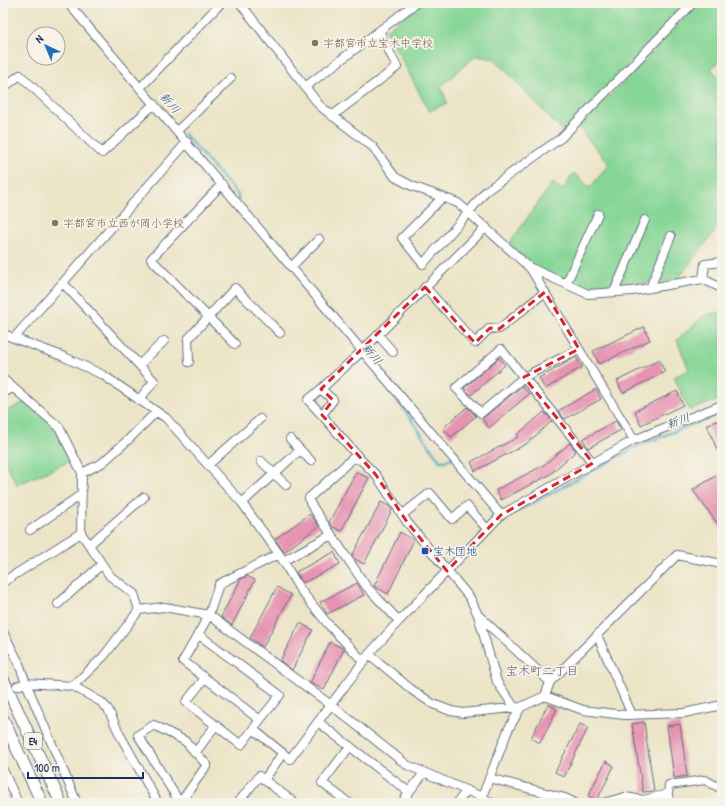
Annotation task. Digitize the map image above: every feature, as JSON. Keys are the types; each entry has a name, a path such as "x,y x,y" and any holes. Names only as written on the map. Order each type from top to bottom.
{"highway":[{"name":"E4","path":"3,679 61,803"},
{"name":"E4","path":"3,719 42,803"}],"street":[{"path":"68,3 187,142 361,352 501,515"},
{"path":"140,88 221,3"},
{"path":"240,3 320,106 373,147 396,177 412,186 458,203 530,268 634,440"},
{"path":"305,87 416,3"},
{"path":"443,197 402,238 423,264 486,191 561,138 693,3"},
{"path":"332,116 397,67 379,31"},
{"path":"3,88 20,74 102,153 154,104"},
{"path":"177,131 231,78"},
{"path":"14,338 187,142"},
{"path":"222,184 151,259 235,344"},
{"path":"566,284 598,214"},
{"path":"614,292 645,220"},
{"path":"486,227 361,352 308,400 376,475 402,515 470,598 478,615 497,682 518,707"},
{"path":"650,288 671,236"},
{"path":"291,267 319,239"},
{"path":"703,279 705,264 722,262"},
{"path":"530,268 588,294 632,291 703,279 721,288 722,290"},
{"path":"63,283 154,381 139,400"},
{"path":"188,362 188,340 236,288 280,333"},
{"path":"425,288 476,343 490,328 499,329 545,292"},
{"path":"3,334 62,356 103,375 166,418 242,503 281,557 298,588 327,623 364,662"},
{"path":"378,335 393,352"},
{"path":"139,365 164,341"},
{"path":"580,349 524,377 481,413 456,388 501,349 524,377 593,463"},
{"path":"3,380 59,427 82,473 81,533 110,576 134,594 139,610"},
{"path":"3,393 13,388"},
{"path":"321,389 332,400 322,415"},
{"path":"253,729 290,759 370,654 399,621 501,515 634,440 722,406"},
{"path":"82,473 102,463 129,440 156,412"},
{"path":"208,465 260,419"},
{"path":"290,439 311,460"},
{"path":"242,503 300,450"},
{"path":"362,460 354,458 309,498 310,503 366,586 399,621"},
{"path":"261,461 286,485"},
{"path":"402,515 430,493 452,519 467,506 487,529"},
{"path":"30,530 82,494"},
{"path":"89,545 144,497"},
{"path":"3,582 81,533"},
{"path":"260,720 183,661 209,615 219,584 331,535"},
{"path":"545,696 550,682 678,555 722,564"},
{"path":"58,604 102,564"},
{"path":"73,686 104,656 139,610 164,607 209,615 331,705 407,766 466,790 492,803"},
{"path":"478,615 550,682"},
{"path":"3,632 18,661 77,803"},
{"path":"198,634 280,695 241,745 186,702 205,678"},
{"path":"597,635 632,715"},
{"path":"370,654 412,690 433,704 450,711 463,713 518,707 545,696 583,710 624,715 684,712 722,705"},
{"path":"17,686 26,683 73,686 101,702 108,709 120,735 158,803"},
{"path":"482,797 518,707"},
{"path":"318,722 410,792"},
{"path":"154,725 185,741 207,765 180,803 138,735 154,725"},
{"path":"195,753 215,726"},
{"path":"349,803 322,782 350,746"},
{"path":"264,780 283,753"},
{"path":"3,770 18,803"},
{"path":"402,803 424,773"},
{"path":"238,803 259,776 295,803"},
{"path":"489,778 566,798 575,803"},
{"path":"603,803 625,796 643,800 668,799 669,785 705,780 722,789"},
{"path":"457,803 466,790"}],"highlighted area":[{"path":"425,287 475,343 490,328 499,329 545,292 579,349 524,377 593,463 501,515 447,571 407,522 376,475 322,415 333,400 321,389"}],"green space":[{"path":"422,3 519,3 523,9 531,3 596,3 602,11 610,11 619,3 690,3 564,133 495,59 476,56 441,86 447,103 429,111 386,30"},
{"path":"699,3 722,3 722,57 711,69 722,80 722,222 677,280 590,289 534,268 509,244 552,183 563,190 574,173 590,188 609,164 578,127 631,75"},
{"path":"722,312 722,399 689,410 674,377 689,370 677,340 705,315"},
{"path":"26,401 56,428 73,460 17,485 3,458 3,413"}],"building":[{"path":"644,327 650,340 599,364 593,351"},
{"path":"576,357 582,367 545,389 539,378"},
{"path":"499,358 505,365 471,395 464,388"},
{"path":"659,360 665,372 623,393 617,381"},
{"path":"522,386 529,394 489,428 482,419"},
{"path":"596,389 601,399 565,419 558,411"},
{"path":"677,391 683,405 641,425 635,411"},
{"path":"467,407 476,416 451,437 443,428"},
{"path":"544,412 552,421 526,444 475,471 471,462 518,437 517,435"},
{"path":"722,419 722,462 707,425"},
{"path":"616,421 621,430 588,448 583,439"},
{"path":"570,443 576,451 549,475 501,500 496,490 544,465"},
{"path":"356,472 369,478 341,531 333,527 329,522"},
{"path":"722,472 722,530 693,490"},
{"path":"381,502 390,507 392,510 364,564 352,556"},
{"path":"310,514 319,526 284,552 275,539"},
{"path":"400,532 414,540 388,594 374,586"},
{"path":"334,552 340,564 303,583 296,572"},
{"path":"247,576 255,580 232,625 221,617 241,579"},
{"path":"357,583 364,595 327,614 320,602"},
{"path":"277,587 291,595 263,647 250,638"},
{"path":"300,623 313,630 292,670 280,661"},
{"path":"330,642 344,649 324,690 310,683"},
{"path":"548,704 557,709 540,743 531,738"},
{"path":"644,722 654,791 643,792 632,724"},
{"path":"580,724 588,728 564,777 555,772"},
{"path":"680,724 687,776 674,778 667,726"},
{"path":"606,761 614,766 597,800 588,796"}],"waterway":[{"name":"新川","path":"184,134 238,195 238,201"},
{"name":"新川","path":"392,392 440,461 446,461 456,455 467,469"},
{"name":"新川","path":"504,514 507,517 640,445 722,413"}],"place":[{"name":"宇都宮市立宝木中学校","path":"315,43"},
{"name":"宇都宮市立西が岡小学校","path":"55,223"},
{"name":"宝木団地","path":"425,551"}],"district":[{"name":"宝木町二丁目","path":"542,671"}]}
